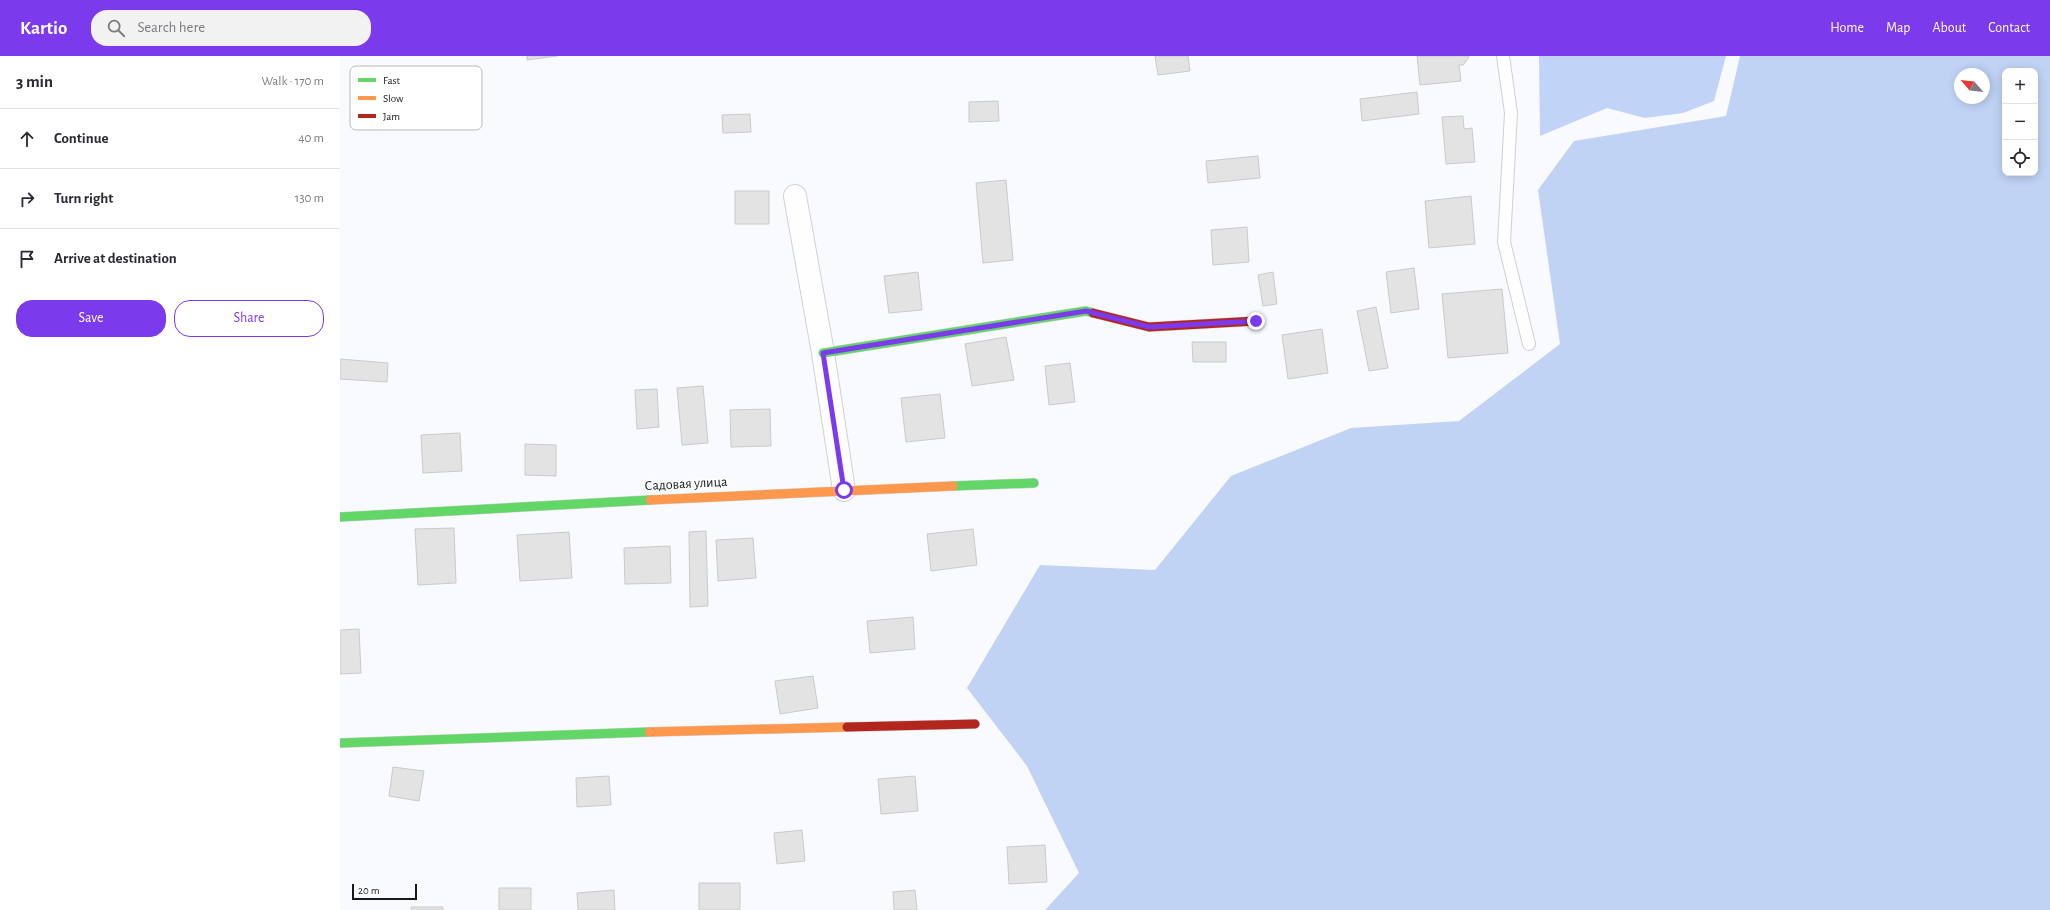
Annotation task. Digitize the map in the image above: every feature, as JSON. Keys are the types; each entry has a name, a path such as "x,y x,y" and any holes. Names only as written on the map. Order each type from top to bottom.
{"street":[{"path":"795,196 823,353 844,490"},
{"path":"823,353 1086,311 1149,327 1256,321"},
{"name":"Садовая улица","path":"340,517 844,490 1034,483"},
{"path":"340,743 633,732 975,724"}],"lane":[{"path":"1503,56 1510,113 1504,242 1529,344"}],"shaded area":[{"path":"1539,56 1726,56 1714,101 1683,113 1645,118 1607,108 1540,136"},
{"path":"1740,56 2050,56 2050,910 1045,910 1079,873 1027,766 967,688 1040,565 1155,570 1231,476 1351,428 1459,421 1560,344 1538,190 1574,141 1726,116"}],"building":[{"path":"527,56 557,56 527,60"},
{"path":"1155,56 1188,56 1190,71 1158,75"},
{"path":"1417,56 1469,57 1463,65 1459,65 1461,81 1420,85"},
{"path":"1417,92 1419,114 1362,121 1360,99"},
{"path":"998,101 999,121 969,122 969,102"},
{"path":"750,114 751,132 723,133 722,115"},
{"path":"1463,116 1464,129 1472,128 1475,162 1446,164 1442,117"},
{"path":"1258,156 1260,178 1208,183 1206,161"},
{"path":"1006,180 1013,260 983,263 976,183"},
{"path":"735,191 769,191 769,224 735,224"},
{"path":"1471,196 1475,244 1429,248 1425,201"},
{"path":"1247,227 1249,262 1213,265 1211,230"},
{"path":"1414,268 1419,309 1391,313 1386,272"},
{"path":"918,272 922,310 889,313 884,276"},
{"path":"1273,272 1277,304 1263,306 1258,275"},
{"path":"1502,289 1508,353 1448,358 1442,294"},
{"path":"1376,307 1388,368 1369,371 1357,311"},
{"path":"1322,329 1328,373 1288,379 1282,335"},
{"path":"1006,337 1014,380 972,386 965,344"},
{"path":"1192,342 1226,342 1226,362 1193,362"},
{"path":"340,359 388,363 387,382 340,379"},
{"path":"1070,363 1075,402 1049,405 1045,366"},
{"path":"703,386 708,443 682,445 677,388"},
{"path":"657,389 659,427 637,429 635,390"},
{"path":"940,394 945,438 906,442 901,398"},
{"path":"770,409 771,446 731,447 730,410"},
{"path":"460,433 462,471 423,473 421,435"},
{"path":"525,444 556,445 556,476 525,475"},
{"path":"454,528 456,583 418,585 415,529"},
{"path":"973,529 977,565 931,571 927,534"},
{"path":"706,531 708,606 690,607 689,532"},
{"path":"569,532 572,578 520,581 517,535"},
{"path":"753,538 756,578 718,581 716,540"},
{"path":"670,546 671,583 625,584 624,548"},
{"path":"913,617 915,649 870,653 867,621"},
{"path":"359,629 361,673 340,674 340,630"},
{"path":"813,676 818,708 780,714 775,681"},
{"path":"393,767 424,771 419,801 389,796"},
{"path":"609,776 611,805 577,807 576,778"},
{"path":"915,776 918,811 881,814 878,779"},
{"path":"802,830 805,861 777,864 774,833"},
{"path":"1045,845 1047,882 1009,884 1007,847"},
{"path":"699,883 740,883 740,910 699,910"},
{"path":"499,888 531,888 531,910 499,910"},
{"path":"614,890 615,910 578,910 577,893"},
{"path":"915,890 917,910 894,910 893,892"},
{"path":"411,907 443,907 443,910 411,910"}],"traffic: fast":[{"path":"823,353 1086,311 1093,313"},
{"path":"953,486 1034,483"},
{"path":"340,517 650,500"},
{"path":"340,743 649,732"}],"traffic: slow":[{"path":"650,500 953,486"},
{"path":"649,732 847,727"}],"traffic: jam":[{"path":"1093,313 1149,327 1256,321"},
{"path":"847,727 975,724"}],"route":[{"path":"844,490 823,353 1086,311 1149,327 1256,321"}]}
